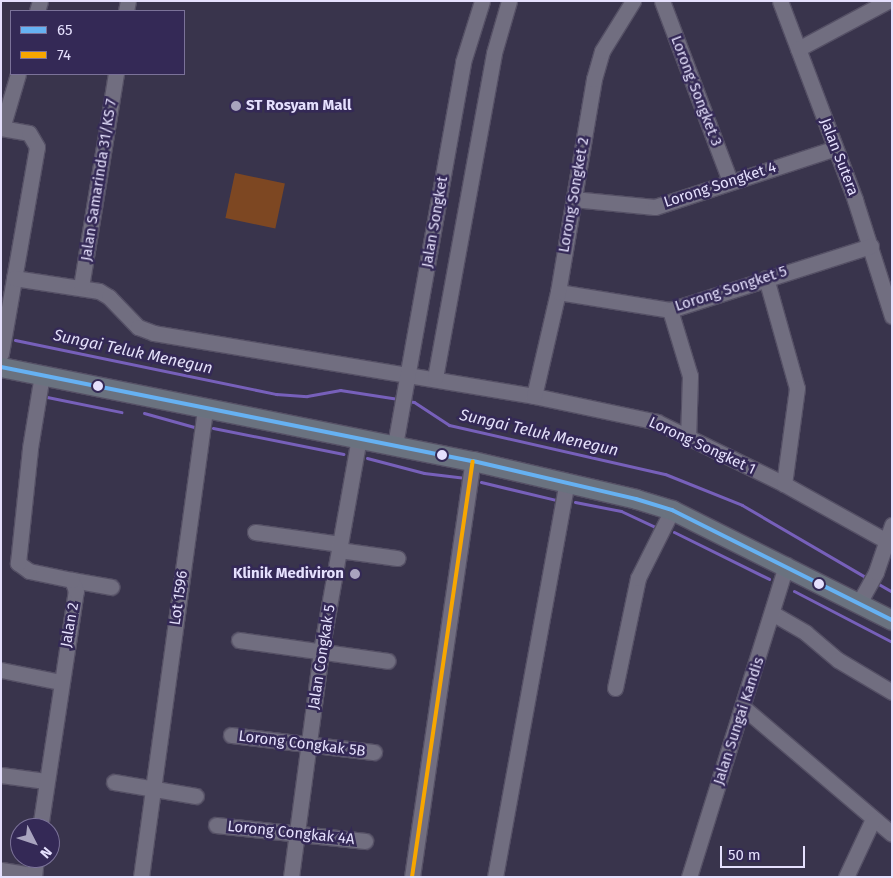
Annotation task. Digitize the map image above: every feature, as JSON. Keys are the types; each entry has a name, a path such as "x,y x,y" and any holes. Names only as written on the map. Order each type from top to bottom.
{"main road":[{"path":"1,367 473,461 567,482 672,510 786,565 892,620"}],"street":[{"name":"Jalan Songket","path":"395,445 463,62 482,1"},
{"name":"Jalan Songket","path":"435,378 494,53 509,1"},
{"name":"Lorong Songket 2","path":"534,396 558,292 602,51 633,1"},
{"name":"Lorong Songket 3","path":"662,1 730,181"},
{"name":"Jalan Sutera","path":"780,1 871,246 892,316"},
{"path":"798,48 888,1"},
{"path":"1,354 37,147 34,138 29,134 2,128 18,75"},
{"name":"Jalan Samarinda 31/KS 7","path":"81,287 116,75"},
{"name":"Lorong Songket 4","path":"574,199 655,207 835,148"},
{"name":"Lorong Songket 5","path":"558,292 670,310 871,246"},
{"name":"Lorong Songket 1","path":"14,278 81,287 109,297 138,327 154,333 406,381 435,378 534,396 657,422 784,484 890,543"},
{"path":"766,278 797,388 784,484"},
{"path":"670,310 690,376 688,438"},
{"name":"Jalan 2","path":"41,818 60,682 76,591 72,580 29,572 18,563 28,467 42,374"},
{"name":"Lot 1596","path":"141,877 205,407"},
{"name":"Jalan Congkak 5","path":"291,877 321,651 359,438"},
{"path":"412,877 473,461"},
{"path":"495,877 567,482"},
{"path":"615,688 638,578 672,510"},
{"path":"859,603 869,587 890,543 892,526"},
{"path":"255,532 397,558"},
{"name":"Jalan Sungai Kandis","path":"689,877 744,708 786,565"},
{"path":"72,580 111,587"},
{"path":"772,613 806,633 838,660 892,692"},
{"path":"239,640 388,661"},
{"path":"1,670 60,682"},
{"path":"744,708 892,834"},
{"name":"Lorong Congkak 5B","path":"231,736 308,743 374,752"},
{"path":"1,775 46,781"},
{"path":"114,782 196,796"},
{"path":"846,877 873,819"},
{"name":"Lorong Congkak 4A","path":"216,825 296,836 365,841"},
{"path":"1,870 34,876"}],"shaded area":[{"path":"235,173 285,184 275,229 225,218"}],"waterway":[{"name":"Sungai Teluk Menegun","path":"15,340 276,394 307,396 340,390 398,399"},
{"path":"47,397 121,412"},
{"name":"Sungai Teluk Menegun","path":"407,401 414,402 449,425 665,474 742,505 867,578"},
{"path":"144,413 194,427"},
{"path":"213,428 343,454"},
{"path":"367,458 424,473 466,478"},
{"path":"481,482 560,501"},
{"path":"575,502 621,511 656,527"},
{"path":"674,532 769,579"},
{"name":"Sungai Teluk Menegun","path":"875,582 892,592"},
{"path":"794,591 892,642"}],"transit line":[{"name":"65","path":"1,367 473,461 636,499 672,510 892,620"},
{"name":"74","path":"412,877 473,461"}],"place":[{"name":"ST Rosyam Mall","path":"236,106"},
{"name":"Klinik Mediviron","path":"355,574"}]}
